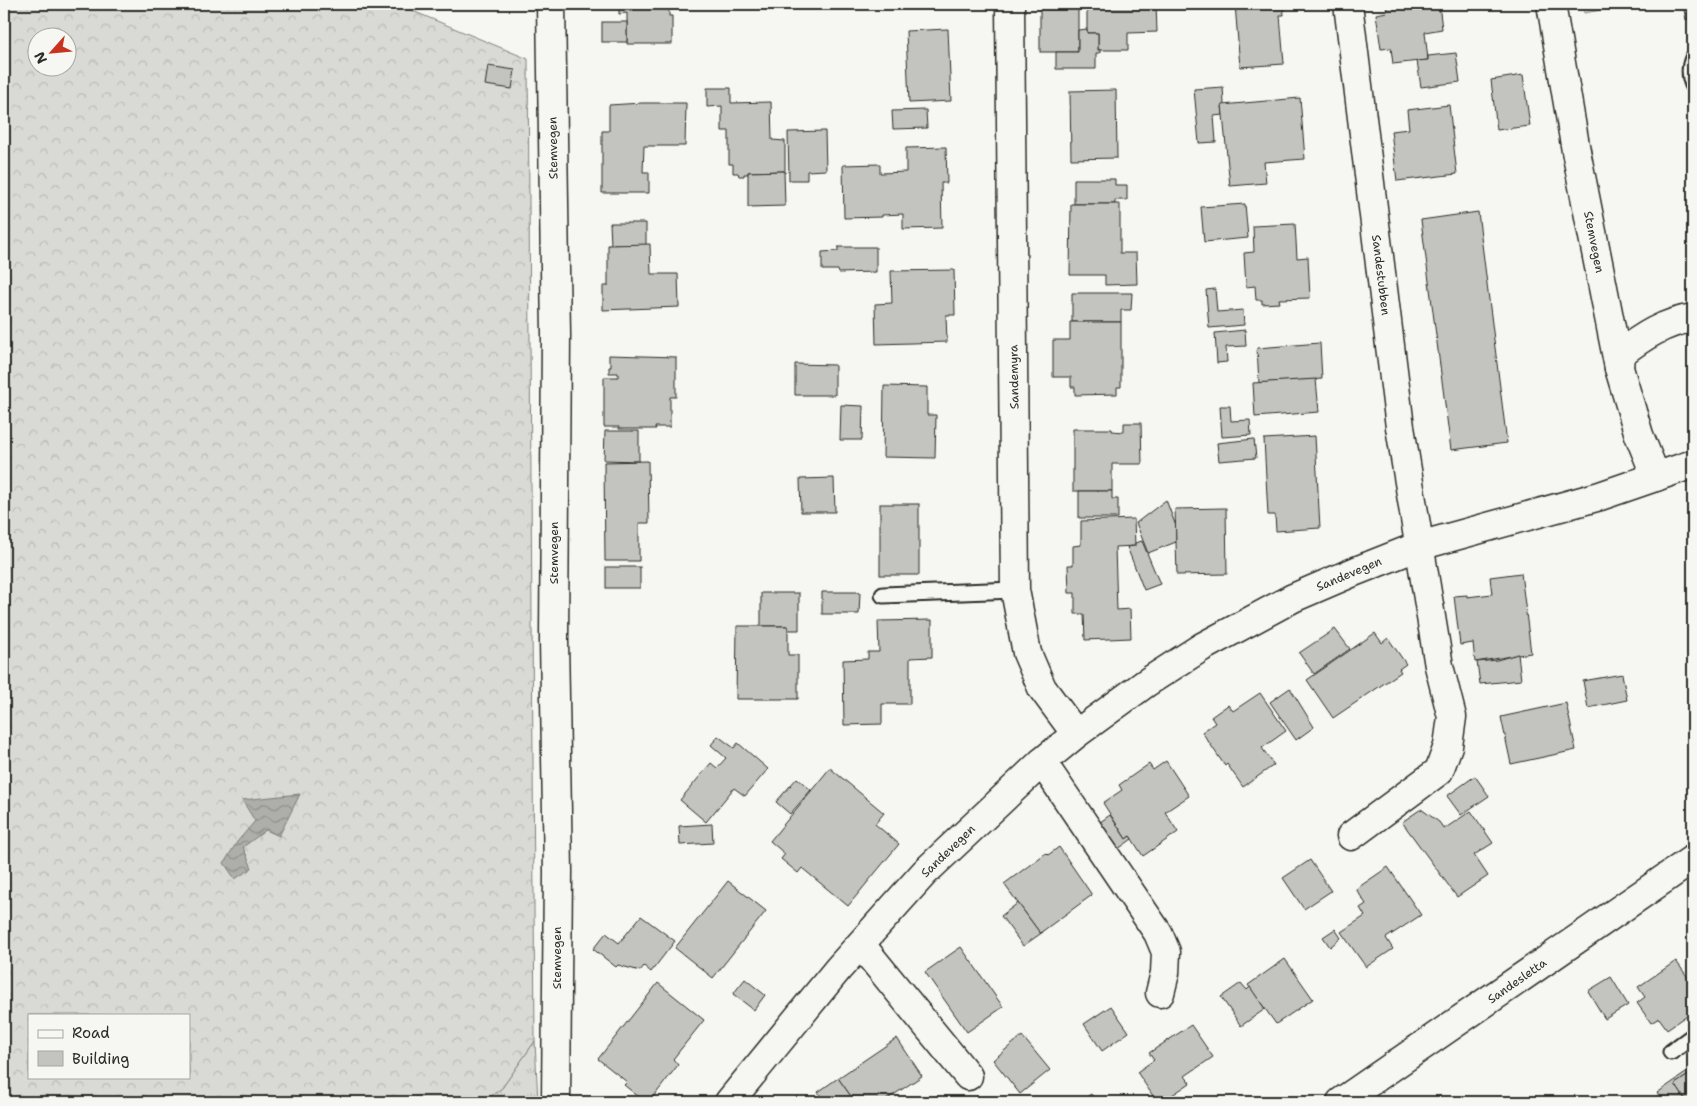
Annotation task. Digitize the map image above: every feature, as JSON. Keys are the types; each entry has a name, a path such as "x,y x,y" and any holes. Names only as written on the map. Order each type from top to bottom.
{"street":[{"name":"Stemvegen","path":"551,4 556,335 554,640 558,871 556,1102"},
{"name":"Sandemyra","path":"1010,4 1015,590 1026,653 1042,688 1076,734"},
{"name":"Sandestubben","path":"1348,4 1400,427 1439,666 1452,717 1448,746 1439,771 1351,836"},
{"name":"Stemvegen","path":"1551,4 1576,151 1619,368 1639,435 1656,476"},
{"path":"1619,368 1620,354 1639,340 1664,326 1693,318"},
{"name":"Sandevegen","path":"728,1102 838,969 925,872 1042,762 1076,734 1146,683 1202,648 1293,598 1419,546 1600,496 1693,464"},
{"path":"1042,762 1158,934 1166,952 1165,973 1160,993"},
{"name":"Sandesletta","path":"1341,1102 1693,860"},
{"path":"861,945 968,1076"}],"lane":[{"path":"1693,58 1690,71 1693,85"},
{"path":"883,595 1015,590"},
{"path":"1671,1052 1693,1036"}],"green space":[{"path":"24,4 396,4 528,59 535,1041 502,1088 483,1102 4,1102 4,6"},
{"path":"1583,4 1624,4 1624,6 1584,13"},
{"path":"535,1041 538,1102 483,1102 502,1088"}],"water":[{"path":"300,794 279,836 266,830 243,847 252,868 235,879 224,863 237,842 255,821 242,800"}],"building":[{"path":"619,4 669,4 669,16 672,16 672,44 627,44 627,13 619,14"},
{"path":"1087,4 1156,4 1157,32 1128,33 1128,50 1098,50 1098,33 1087,33"},
{"path":"1235,4 1283,4 1284,15 1280,15 1284,64 1240,67"},
{"path":"1386,4 1439,4 1442,29 1425,32 1428,60 1393,64 1391,48 1381,49 1376,14 1387,12"},
{"path":"1683,4 1693,4 1693,14 1686,20"},
{"path":"1040,9 1078,9 1078,52 1040,52"},
{"path":"602,22 627,22 627,42 602,42"},
{"path":"948,29 951,101 909,103 906,31"},
{"path":"1087,29 1087,33 1098,33 1098,50 1100,50 1100,53 1096,53 1096,69 1056,69 1056,52 1078,52 1078,30"},
{"path":"1456,53 1460,82 1421,87 1417,61 1428,60 1428,56"},
{"path":"488,66 515,70 512,89 485,85"},
{"path":"1523,75 1530,126 1497,130 1491,80"},
{"path":"1223,87 1223,115 1214,116 1216,142 1199,143 1194,89"},
{"path":"707,88 731,88 731,103 771,102 772,140 785,141 785,173 784,171 748,172 744,176 739,176 738,173 733,173 733,164 729,164 729,131 722,131 722,106 707,107"},
{"path":"1116,90 1117,158 1071,159 1070,91"},
{"path":"1300,98 1305,159 1264,162 1266,183 1230,186 1222,105"},
{"path":"686,103 685,146 644,146 643,172 649,172 649,193 602,193 602,131 609,131 609,105"},
{"path":"1449,105 1457,174 1397,181 1391,131 1409,129 1407,110"},
{"path":"926,110 927,128 893,129 892,111"},
{"path":"825,131 826,170 807,171 807,180 789,180 788,132"},
{"path":"946,147 947,183 941,183 942,228 903,229 903,214 882,215 882,217 844,218 843,165 880,164 880,173 906,172 906,148"},
{"path":"784,171 785,206 748,207 748,172"},
{"path":"1074,179 1115,179 1115,185 1127,185 1127,200 1115,200 1115,204 1074,204"},
{"path":"1071,204 1120,204 1120,253 1136,253 1137,284 1105,285 1105,275 1070,275"},
{"path":"1245,204 1248,238 1204,242 1201,207"},
{"path":"1478,212 1507,443 1451,450 1421,220"},
{"path":"610,223 646,223 646,245 611,245"},
{"path":"1295,224 1297,258 1308,257 1310,298 1279,299 1280,303 1262,304 1262,300 1256,300 1255,286 1246,287 1244,253 1254,252 1253,226"},
{"path":"650,244 651,274 678,274 679,307 603,310 603,286 608,286 608,245"},
{"path":"838,247 876,247 876,272 839,273 838,270 822,270 822,252 838,251"},
{"path":"954,270 955,315 946,315 947,342 876,344 875,304 892,303 891,271"},
{"path":"1215,289 1217,312 1243,310 1244,325 1209,328 1206,290"},
{"path":"1072,293 1132,293 1131,310 1121,310 1121,322 1072,322"},
{"path":"1070,322 1121,322 1121,387 1117,387 1117,394 1075,395 1075,387 1071,387 1071,377 1053,377 1053,340 1070,340"},
{"path":"1245,330 1246,346 1226,347 1227,362 1217,363 1215,333"},
{"path":"1320,343 1322,379 1259,383 1257,348"},
{"path":"609,355 676,357 676,397 670,397 670,427 619,429 619,427 604,427 604,377 618,377 618,373 609,373 611,362 609,362"},
{"path":"795,364 835,365 835,395 795,395"},
{"path":"1316,379 1319,412 1255,417 1253,383"},
{"path":"884,386 927,387 927,415 936,415 935,458 883,457"},
{"path":"841,405 863,406 862,440 840,440"},
{"path":"1220,406 1230,406 1231,421 1250,420 1251,435 1222,437"},
{"path":"1124,423 1141,423 1142,464 1112,464 1112,491 1073,491 1073,429 1112,429 1112,431 1124,432"},
{"path":"605,431 639,431 639,461 604,460"},
{"path":"1315,436 1320,528 1276,531 1275,515 1268,515 1264,439"},
{"path":"1254,439 1256,458 1219,461 1217,443"},
{"path":"648,461 649,523 639,523 639,561 605,561 604,462"},
{"path":"834,478 835,512 801,512 800,479"},
{"path":"1079,491 1112,491 1112,499 1118,499 1118,518 1079,518"},
{"path":"1166,500 1176,526 1176,542 1148,553 1136,523"},
{"path":"880,504 919,504 919,575 880,575"},
{"path":"1226,508 1227,574 1177,575 1175,509"},
{"path":"1134,519 1135,546 1115,547 1117,610 1130,609 1131,638 1085,640 1084,614 1075,614 1075,593 1069,593 1068,565 1073,565 1073,546 1081,545 1081,521"},
{"path":"1142,541 1160,584 1144,590 1127,547 1135,546 1135,543"},
{"path":"606,567 640,567 640,588 606,588"},
{"path":"1521,573 1531,653 1475,662 1473,643 1460,645 1454,596 1467,595 1467,597 1492,594 1490,577"},
{"path":"822,592 860,592 859,614 822,614"},
{"path":"761,593 799,593 799,630 788,630 788,626 761,626"},
{"path":"932,620 932,657 910,658 910,704 882,704 882,724 844,725 843,660 868,659 868,652 879,652 878,621"},
{"path":"737,626 788,626 788,655 798,655 798,699 736,699"},
{"path":"1335,629 1350,649 1314,674 1299,653"},
{"path":"1375,633 1382,643 1388,638 1406,664 1399,669 1401,672 1333,718 1307,680"},
{"path":"1518,654 1521,680 1480,684 1477,662 1497,660"},
{"path":"1622,674 1627,700 1588,708 1583,681"},
{"path":"1290,688 1314,727 1296,740 1270,702"},
{"path":"1260,693 1286,731 1262,748 1274,765 1243,787 1227,764 1225,766 1202,732 1215,723 1211,717 1228,705 1233,711"},
{"path":"1566,703 1576,750 1511,764 1501,717"},
{"path":"718,736 734,748 738,743 768,769 745,796 734,788 706,822 680,800 711,763 717,768 726,758 711,745"},
{"path":"1166,761 1189,796 1165,812 1178,832 1143,856 1130,836 1126,839 1103,803 1122,790 1119,785 1149,764 1153,770"},
{"path":"830,768 884,813 875,824 899,844 848,906 802,868 798,873 781,859 785,854 770,841"},
{"path":"1475,776 1489,796 1461,815 1447,796"},
{"path":"797,778 811,790 790,814 776,802"},
{"path":"1421,809 1439,822 1444,829 1471,811 1493,843 1474,855 1488,876 1457,897 1402,822"},
{"path":"1110,815 1126,839 1130,836 1132,839 1114,852 1096,825"},
{"path":"712,824 713,843 680,845 679,826"},
{"path":"1059,847 1092,895 1040,933 1004,884 1046,853 1048,855"},
{"path":"1310,860 1331,891 1304,909 1283,878"},
{"path":"1388,867 1421,915 1386,938 1393,949 1366,967 1341,932 1365,916 1360,908 1366,904 1356,889"},
{"path":"728,881 766,911 713,978 675,948"},
{"path":"1018,903 1040,933 1043,932 1023,946 1001,916"},
{"path":"641,916 675,941 651,972 644,966 640,971 618,965 616,967 593,949 606,933 619,943"},
{"path":"1335,929 1341,938 1330,947 1323,937"},
{"path":"961,947 1003,1007 967,1032 925,972"},
{"path":"1285,959 1313,999 1276,1024 1248,985"},
{"path":"1676,961 1689,979 1693,976 1693,1011 1667,1029 1659,1018 1651,1023 1637,1003 1645,997 1638,987"},
{"path":"1611,977 1628,1005 1605,1019 1588,991"},
{"path":"745,979 765,995 754,1010 733,994"},
{"path":"658,983 704,1020 673,1059 678,1065 651,1100 644,1101 624,1085 627,1082 598,1059"},
{"path":"1241,983 1247,990 1250,987 1265,1009 1241,1026 1221,997"},
{"path":"1111,1006 1129,1032 1102,1051 1084,1024"},
{"path":"1191,1025 1213,1057 1185,1076 1190,1083 1162,1102 1157,1102 1137,1072 1154,1060 1149,1053"},
{"path":"1022,1036 1050,1070 1020,1094 993,1060"},
{"path":"897,1038 922,1076 883,1102 855,1102 838,1078"},
{"path":"1693,1068 1693,1072 1675,1084 1687,1102 1663,1102 1657,1093"},
{"path":"1693,1072 1693,1102 1687,1102 1675,1084"},
{"path":"838,1078 855,1102 825,1102 818,1092"},
{"path":"1091,1094 1097,1102 1079,1102"}]}
